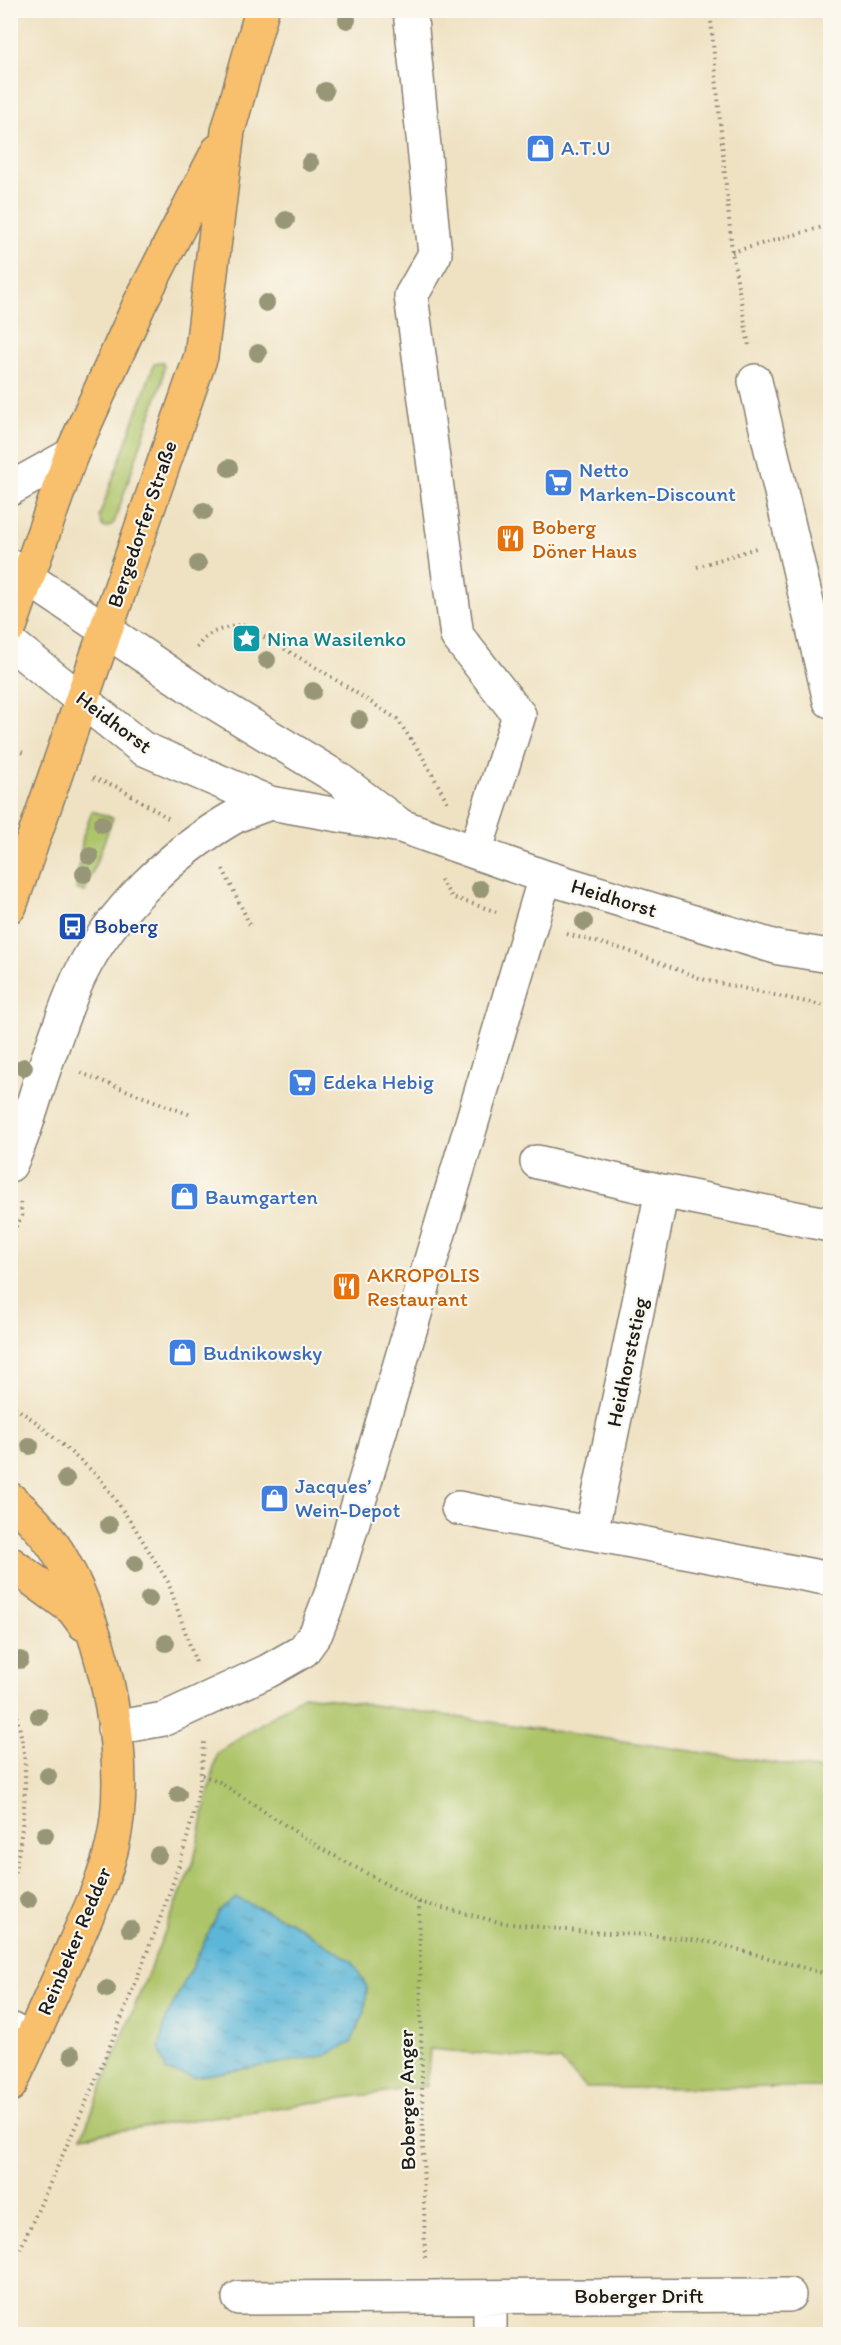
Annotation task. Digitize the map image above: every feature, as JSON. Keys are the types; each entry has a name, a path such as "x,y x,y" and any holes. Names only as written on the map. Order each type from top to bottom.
{"main road":[{"name":"Bergedorfer Straße","path":"10,906 201,356 228,131 262,10"},
{"name":"Bergedorfer Straße","path":"10,627 19,572 140,303 228,131"},
{"name":"Reinbeker Redder","path":"10,1499 44,1532 77,1589 98,1649 106,1681 119,1777 112,1847 101,1883 21,2035 10,2085"},
{"name":"Reinbeker Redder","path":"10,1563 73,1609 86,1626 98,1649"}],"street":[{"path":"410,10 435,254 411,296 457,636 519,715 474,852"},
{"path":"755,381 831,701"},
{"path":"10,489 71,455"},
{"name":"Heidhorst","path":"19,572 179,680 336,777 401,826"},
{"name":"Heidhorst","path":"10,643 142,748 270,803 401,826 545,877 779,948 831,956"},
{"path":"10,1165 79,977 97,945 128,904 201,838 238,815 270,803"},
{"path":"114,1728 164,1719 268,1671 303,1651 316,1633 336,1578 545,877"},
{"path":"537,1162 662,1191 831,1225"},
{"name":"Heidhorststieg","path":"591,1533 662,1191"},
{"path":"458,1509 831,1579"},
{"name":"Boberger Drift","path":"240,2298 789,2295"},
{"path":"490,2297 490,2334"}],"path":[{"path":"710,10 732,252 755,381"},
{"path":"732,252 831,225"},
{"path":"697,567 791,537"},
{"path":"179,680 203,638 214,631 242,624 397,719 421,754 474,852"},
{"path":"58,765 120,788 201,838"},
{"path":"224,870 251,927"},
{"path":"440,879 452,897 530,924 626,951 705,980 831,1007"},
{"path":"47,1060 191,1115"},
{"path":"10,1693 21,1734 25,1769 24,1809 10,1890"},
{"path":"202,1775 219,1781 320,1848 419,1902 503,1923 587,1932 652,1935 715,1943 831,1975"},
{"name":"Boberger Anger","path":"419,1902 426,2297"}],"green space":[{"path":"163,362 164,366 162,382 114,523 103,527 99,517 154,364"},
{"path":"92,811 113,818 85,892 76,889 83,836"},
{"path":"304,1695 830,1771 830,2087 586,2088 560,2061 430,2049 427,2086 82,2136 194,1860 217,1753"}],"water":[{"path":"236,1898 293,1923 352,1961 367,1987 365,2012 351,2043 324,2056 194,2077 166,2071 159,2047 166,2019 220,1910"}],"place":[{"name":"A.T.U","path":"540,148"},
{"name":"Netto Marken-Discount","path":"558,482"},
{"name":"Boberg Döner Haus","path":"511,539"},
{"name":"Nina Wasilenko","path":"246,639"},
{"name":"Boberg","path":"73,926"},
{"name":"Edeka Hebig","path":"302,1082"},
{"name":"Baumgarten","path":"184,1197"},
{"name":"AKROPOLIS Restaurant","path":"346,1287"},
{"name":"Budnikowsky","path":"182,1353"},
{"name":"Jacques’ Wein-Depot","path":"274,1498"}]}
